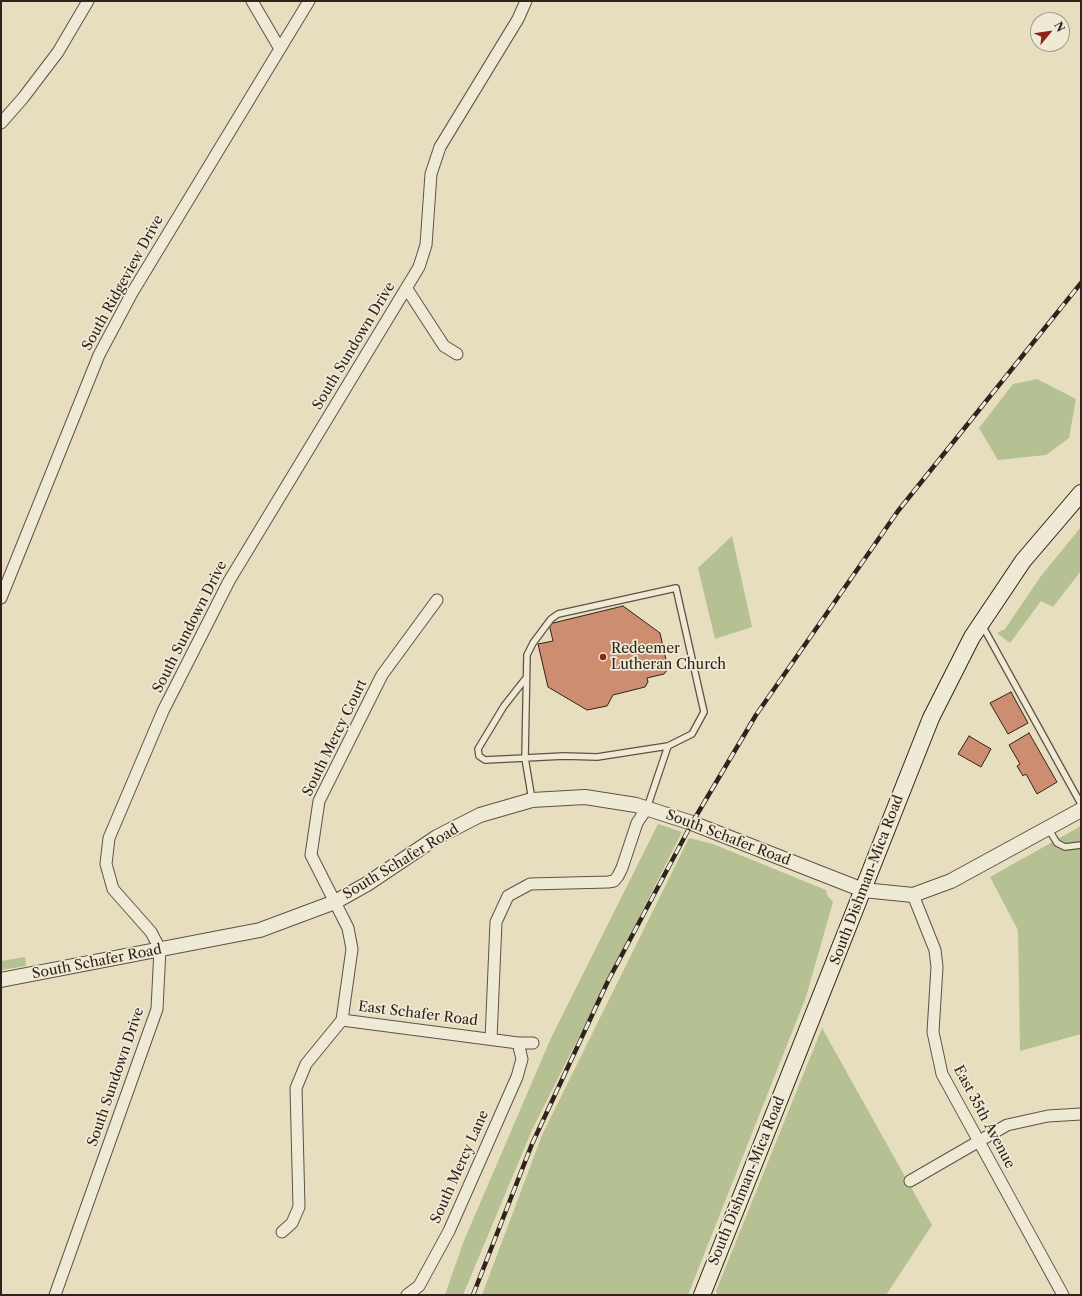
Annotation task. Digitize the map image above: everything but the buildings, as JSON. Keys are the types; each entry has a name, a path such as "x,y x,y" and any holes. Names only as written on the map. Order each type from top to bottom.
{"main road":[{"name":"South Dishman-Mica Road","path":"702,1295 931,718 972,637 981,623 1024,561 1081,493"}],"street":[{"path":"1,123 23,98 58,52 88,1"},
{"path":"252,1 280,49"},
{"name":"South Ridgeview Drive","path":"1,598 4,583 99,355 132,293 309,1"},
{"name":"South Sundown Drive","path":"55,1295 157,1009 160,949 151,932 113,889 106,864 109,838 163,711 229,581 419,267 426,245 431,174 440,147 518,19 526,1"},
{"path":"407,288 444,346 457,354"},
{"name":"South Mercy Court","path":"342,1020 352,949 348,928 311,855 319,801 382,675 437,600"},
{"name":"South Schafer Road","path":"1,980 260,930 335,902 367,884 437,837 480,815 532,800 585,797 646,808 692,823 864,890 913,895"},
{"name":"East Schafer Road","path":"491,1039 496,922 508,896 530,884 608,882 614,880 620,872 637,823 646,808"},
{"path":"913,895 951,881 1081,810"},
{"name":"East 35th Avenue","path":"913,895 935,950 937,967 933,1032 942,1074 1063,1295"},
{"path":"282,1232 292,1223 299,1207 296,1088 306,1064 342,1020"},
{"name":"East Schafer Road","path":"342,1020 518,1043 533,1043"},
{"name":"South Mercy Lane","path":"407,1295 419,1286 439,1250 517,1078 522,1059 518,1043"},
{"path":"910,1181 1007,1125 1048,1116 1081,1114"}],"lane":[{"path":"526,678 504,706 478,749 479,756 485,760 525,758 564,756 597,757 668,746 692,734 704,712 676,588 558,614 545,624 527,655 527,722 525,758 532,800"},
{"path":"981,623 1081,804"},
{"path":"646,808 668,746"},
{"path":"1048,828 1057,842 1065,847 1081,845"}],"green space":[{"path":"1037,379 1076,399 1069,438 1046,455 998,460 979,428 1013,384"},
{"path":"1081,527 1081,571 1053,607 1041,601 1010,643 997,633 1005,629 1041,576"},
{"path":"732,536 752,627 715,639 698,568"},
{"path":"658,824 682,832 532,1130 463,1295 445,1295 463,1243 551,1038"},
{"path":"1081,826 1081,1034 1020,1051 1018,930 990,877"},
{"path":"689,838 713,844 826,890 827,895 833,902 806,997 688,1295 482,1295 542,1135"},
{"path":"25,957 26,966 1,970 1,961"},
{"path":"822,1028 932,1225 886,1295 718,1295 716,1291"}],"railway":[{"path":"473,1295 532,1144 608,981 692,823 756,715 898,511 1081,283"}],"place":[{"name":"Redeemer Lutheran Church","path":"603,657"}]}
